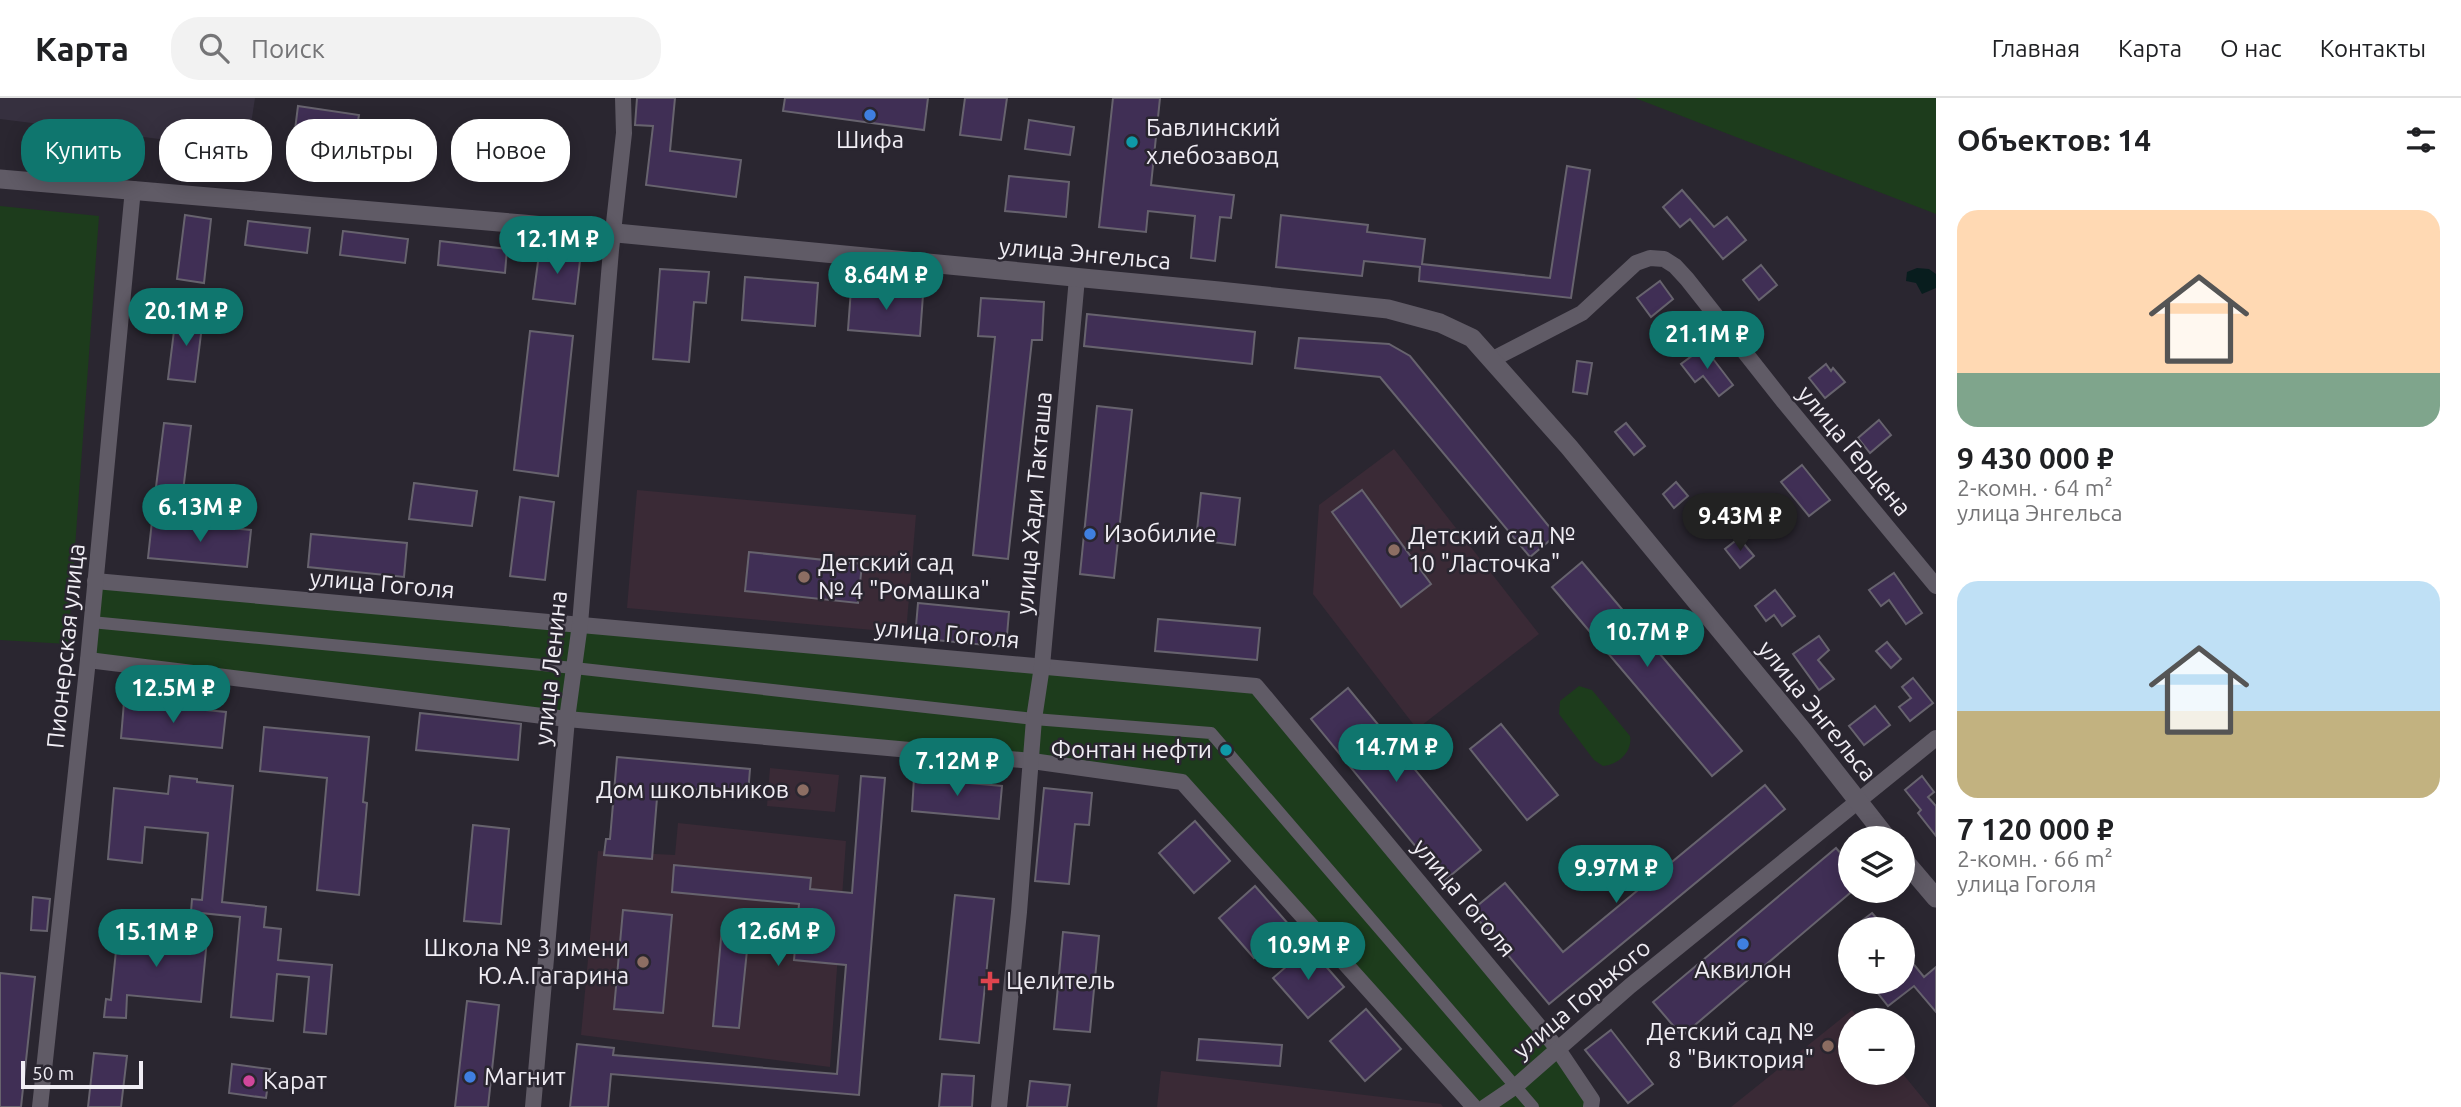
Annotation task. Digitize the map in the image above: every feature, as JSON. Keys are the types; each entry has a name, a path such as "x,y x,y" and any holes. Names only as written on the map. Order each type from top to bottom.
{"street":[{"name":"улица Ленина","path":"533,1107 567,719 580,624 624,133 623,98"},
{"name":"улица Энгельса","path":"0,179 613,233 1388,309 1440,323 1472,338 1493,359 1569,447 1878,826"},
{"name":"Пионерская улица","path":"40,1107 88,660 133,189"},
{"name":"улица Герцена","path":"1493,359 1582,313 1636,262 1650,258 1664,259 1675,265 1687,279 1784,402 1936,586"},
{"name":"улица Хади Такташа","path":"999,1107 1020,912 1034,719 1042,666 1077,278"},
{"name":"улица Гоголя","path":"95,581 1256,686 1558,1048 1592,1100 1591,1107"},
{"path":"91,622 574,668 1034,719 1211,733 1533,1107"},
{"path":"88,660 567,719 1032,761 1182,782 1474,1107"},
{"name":"улица Горького","path":"1485,1107 1516,1086 1558,1048 1936,738"},
{"path":"1915,873 1936,898"}],"shaded area":[{"path":"0,98 255,98 252,119 159,119 159,139 145,137 145,119 21,119 21,122 0,119"},
{"path":"1917,268 1929,269 1936,274 1936,288 1922,294 1916,283 1906,281 1907,272"},
{"name":"Детский сад № 10 \"Ласточка\"","path":"1394,449 1539,634 1417,729 1313,594 1319,505"},
{"path":"637,490 916,515 906,633 627,608"},
{"name":"Дом школьников","path":"770,768 839,775 835,812 767,806"},
{"path":"678,823 846,841 830,1067 581,1035 598,851 675,855"},
{"name":"Детский сад № 8 \"Виктория\"","path":"1838,1021 1838,1085 1912,1085 1930,1107 1731,1107"},
{"path":"1161,1071 1441,1104 1443,1107 1157,1107"}],"green space":[{"path":"1635,98 1936,98 1936,214"},
{"path":"0,206 99,216 68,644 0,640"},
{"path":"95,581 1256,686 1446,911 1591,1107 1474,1107 1182,782 88,660"},
{"path":"1579,686 1592,690 1630,736 1627,752 1614,763 1603,766 1594,760 1559,714 1560,701"}],"building":[{"path":"637,98 675,98 670,151 741,160 736,197 646,185 653,126 635,125"},
{"name":"Шифа","path":"785,98 928,98 924,130 783,111"},
{"path":"965,98 1007,98 1001,140 960,135"},
{"name":"Бавлинский хлебозавод","path":"1113,98 1160,98 1151,185 1234,195 1231,218 1220,217 1215,261 1191,258 1195,216 1148,211 1146,232 1099,227"},
{"path":"298,106 359,115 358,119 296,119"},
{"path":"1029,120 1074,127 1070,155 1025,149"},
{"path":"1567,166 1590,170 1571,298 1419,281 1420,267 1364,261 1362,276 1276,267 1281,215 1368,225 1367,232 1425,239 1422,264 1550,278"},
{"path":"1009,176 1069,182 1066,217 1005,211"},
{"path":"1682,190 1714,227 1727,217 1746,240 1723,259 1690,219 1680,227 1663,207"},
{"path":"185,215 211,219 204,283 177,279"},
{"path":"248,221 310,228 307,253 245,245"},
{"path":"343,231 408,239 405,263 340,255"},
{"path":"440,241 507,249 505,273 438,265"},
{"path":"540,247 581,252 575,304 533,299"},
{"path":"1761,265 1777,285 1759,300 1743,280"},
{"path":"660,269 709,272 706,303 694,302 689,362 653,359"},
{"path":"745,277 818,283 815,326 742,320"},
{"path":"1660,281 1673,299 1651,317 1637,298"},
{"path":"851,289 923,295 920,336 848,330"},
{"path":"981,298 1044,302 1042,340 1032,340 1008,559 973,555 995,337 978,336"},
{"path":"1087,314 1255,332 1252,364 1084,346"},
{"path":"176,315 203,318 195,382 168,379"},
{"path":"530,331 573,336 558,476 514,470"},
{"path":"1299,338 1389,344 1410,356 1556,535 1530,557 1380,377 1295,368"},
{"path":"1704,347 1733,385 1719,396 1703,376 1695,382 1681,364"},
{"path":"1577,361 1592,363 1587,394 1573,392"},
{"path":"1826,364 1845,382 1825,398 1809,378"},
{"path":"1097,406 1132,410 1114,578 1080,574"},
{"path":"1879,420 1891,435 1870,453 1858,438"},
{"path":"164,423 191,426 183,491 156,487"},
{"path":"1626,423 1645,446 1634,455 1615,432"},
{"path":"1802,465 1830,500 1809,516 1781,482"},
{"path":"1676,482 1688,496 1674,508 1663,494"},
{"path":"414,483 477,491 472,526 409,519"},
{"path":"1362,490 1431,584 1401,607 1332,512"},
{"path":"1201,493 1240,498 1235,545 1196,540"},
{"path":"520,497 554,502 545,580 510,576"},
{"path":"152,521 251,530 247,567 148,558"},
{"path":"311,534 407,543 404,577 308,567"},
{"path":"1739,538 1754,556 1740,568 1725,549"},
{"name":"Детский сад № 4 \"Ромашка\"","path":"749,552 862,564 858,603 745,591"},
{"path":"1582,562 1742,751 1712,776 1552,587"},
{"path":"1894,573 1922,613 1906,624 1889,600 1881,606 1869,590"},
{"path":"1775,590 1795,616 1782,626 1774,615 1766,621 1755,606"},
{"path":"918,603 1009,612 1006,647 915,638"},
{"path":"1158,619 1260,628 1257,660 1155,651"},
{"path":"1819,636 1829,650 1818,660 1834,679 1819,690 1793,654"},
{"path":"1887,642 1901,659 1891,668 1876,651"},
{"path":"1913,678 1933,703 1910,721 1899,707 1911,698 1902,687"},
{"path":"1348,688 1481,850 1444,881 1311,719"},
{"path":"124,702 226,712 222,748 121,738"},
{"path":"1875,706 1890,725 1864,745 1849,726"},
{"path":"420,713 521,724 518,760 416,750"},
{"path":"1501,724 1558,795 1527,820 1470,749"},
{"path":"264,727 369,737 363,802 367,803 359,895 317,890 327,778 260,771"},
{"path":"617,757 750,769 748,794 658,786 652,859 604,855 606,839 610,839"},
{"path":"170,776 233,786 222,902 266,907 264,927 281,929 278,960 332,965 326,1034 304,1032 309,977 277,974 273,1021 231,1017 240,917 191,912 192,899 202,900 208,833 145,827 142,863 108,859 114,788 168,794"},
{"path":"861,776 885,778 859,1095 611,1074 608,1107 570,1107 577,1044 614,1048 613,1055 837,1074 846,965 794,960 799,904 672,892 674,865 811,878 810,889 852,893"},
{"path":"1922,776 1934,792 1928,797 1936,806 1936,836 1905,790"},
{"path":"914,778 1002,786 999,819 912,811"},
{"path":"1765,785 1785,809 1549,1004 1471,911 1505,883 1563,952"},
{"path":"1044,788 1092,793 1089,825 1075,824 1069,884 1035,881"},
{"path":"1195,821 1230,861 1194,893 1159,853"},
{"path":"473,825 509,829 501,924 464,921"},
{"path":"1836,848 1838,850 1838,903 1682,1036 1653,1002"},
{"path":"1255,886 1290,926 1254,958 1219,918"},
{"path":"955,895 994,899 979,1043 940,1039"},
{"path":"33,897 50,899 47,931 31,930"},
{"name":"Школа № 3 имени Ю.А.Гагарина","path":"623,910 672,915 663,1013 614,1009"},
{"path":"722,928 749,931 739,1028 713,1026"},
{"path":"118,931 207,939 201,1002 127,995 126,1018 104,1017 106,999 111,1000"},
{"path":"1063,932 1099,936 1090,1032 1054,1029"},
{"path":"1309,947 1344,987 1308,1018 1273,978"},
{"path":"1915,966 1924,977 1936,967 1936,1012 1915,987"},
{"path":"0,973 35,977 21,1107 0,1107"},
{"path":"1878,994 1904,994 1888,1006"},
{"path":"467,1001 499,1005 488,1107 455,1107"},
{"path":"1366,1009 1401,1049 1365,1081 1330,1041"},
{"path":"1611,1030 1653,1084 1628,1103 1585,1050"},
{"path":"1199,1039 1282,1045 1280,1066 1197,1060"},
{"path":"94,1053 127,1056 121,1107 88,1107"},
{"name":"Карат","path":"232,1064 270,1069 266,1098 229,1093"},
{"path":"942,1074 974,1076 972,1107 939,1107"},
{"path":"1030,1081 1070,1085 1067,1107 1027,1107"}],"place":[{"name":"Шифа","path":"870,115"},
{"name":"Бавлинский хлебозавод","path":"1132,142"},
{"name":"Изобилие","path":"1090,534"},
{"name":"Детский сад № 10 \"Ласточка\"","path":"1394,550"},
{"name":"Детский сад № 4 \"Ромашка\"","path":"804,577"},
{"name":"Фонтан нефти","path":"1226,750"},
{"name":"Дом школьников","path":"803,790"},
{"name":"Аквилон","path":"1743,944"},
{"name":"Школа № 3 имени Ю.А.Гагарина","path":"643,962"},
{"name":"Целитель","path":"990,981"},
{"name":"Детский сад № 8 \"Виктория\"","path":"1828,1046"},
{"name":"Магнит","path":"470,1077"},
{"name":"Карат","path":"249,1081"}]}
